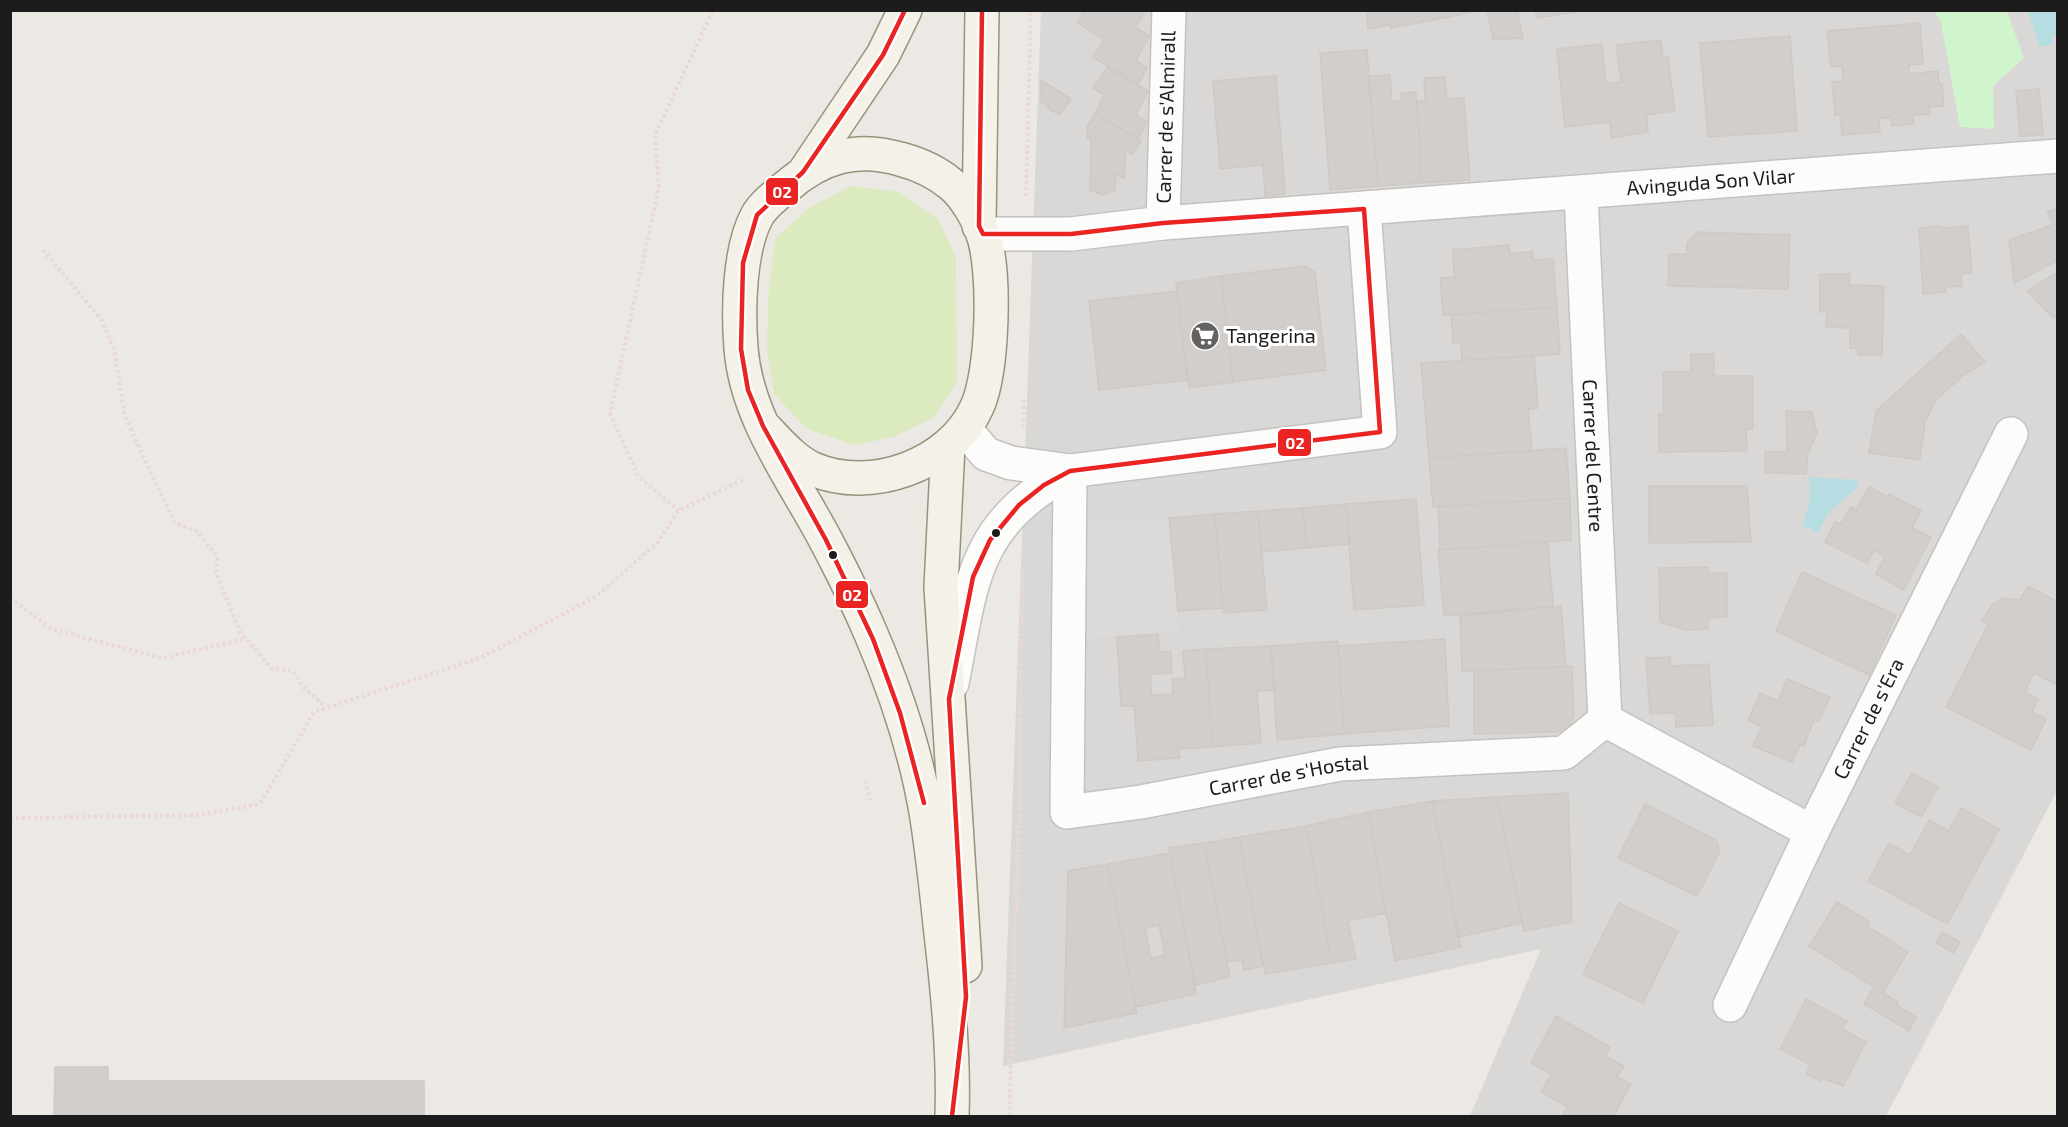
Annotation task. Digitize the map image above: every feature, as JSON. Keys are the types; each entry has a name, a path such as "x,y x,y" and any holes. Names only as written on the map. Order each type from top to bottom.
{"main road":[{"path":"804,172 883,55 905,10"},
{"path":"763,426 795,457 813,469 863,478 922,464 957,437 978,406 987,375 990,329 989,278 981,230 982,10"},
{"path":"952,1105 948,998 938,902 927,815 915,761 873,639 826,540 781,462 748,390 741,349 743,263 757,215 804,172 823,161 857,152 880,153 911,162 937,174 955,188 981,230"},
{"path":"952,1105 966,997 941,588 957,437"}],"street":[{"name":"Carrer de s'Almirall","path":"1163,223 1169,10"},
{"name":"Avinguda Son Vilar","path":"981,230 1071,234 1163,223 1581,194 2058,156"},
{"name":"Carrer del Centre","path":"1581,194 1605,720"},
{"path":"957,437 986,453 1011,463 1070,471 1380,432 1364,209"},
{"name":"Carrer de s'Era","path":"1730,1005 1812,832 2011,434"},
{"path":"949,699 973,577 990,540 1019,505 1044,485 1070,471"},
{"name":"Carrer de s'Hostal","path":"1070,471 1067,812 1141,801 1340,764 1564,753 1605,720"},
{"path":"1605,720 1812,832"}],"path":[{"path":"679,511 638,476 610,413 659,187 655,135 713,10"},
{"path":"43,250 101,319 114,349 125,417 175,524 196,531 218,557 216,572 240,632 272,668 292,671 303,687 327,708"},
{"path":"10,818 198,815 260,804 314,712 480,658 597,596 658,542 679,511 781,462"},
{"path":"10,598 52,629 161,658 246,639"},
{"path":"865,781 870,800"}],"shaded area":[{"path":"1041,11 2057,11 2057,791 1886,1116 1470,1116 1541,949 1003,1066"},
{"path":"1169,518 1179,633 1083,638 1083,522"}],"green space":[{"path":"1934,11 2007,11 2024,58 1993,86 1994,129 1960,127 1941,22"},
{"path":"850,186 900,192 938,219 956,257 957,381 934,418 894,437 854,445 807,429 774,394 767,348 768,298 775,239 809,208"}],"water":[{"path":"2028,11 2057,11 2057,34 2052,36 2053,44 2040,47"},
{"path":"1810,477 1856,480 1859,486 1828,513 1818,533 1802,525 1810,500"}],"building":[{"path":"1085,10 1146,10 1135,27 1149,36 1136,61 1147,68 1138,85 1093,57 1104,40 1077,22"},
{"path":"1366,10 1438,10 1439,19 1391,28 1390,25 1368,29"},
{"path":"1438,10 1480,10 1439,19"},
{"path":"1487,10 1517,10 1523,38 1493,40"},
{"path":"1535,10 1590,10 1537,18"},
{"path":"1920,23 1923,64 1909,65 1909,74 1938,71 1939,84 1942,83 1944,106 1930,107 1930,114 1913,115 1913,124 1892,126 1891,117 1879,119 1880,132 1842,135 1840,115 1835,115 1832,82 1843,81 1842,66 1831,67 1827,31"},
{"path":"1790,36 1797,131 1708,137 1700,43"},
{"path":"1661,40 1663,57 1668,57 1675,111 1647,115 1648,132 1611,138 1610,122 1565,127 1557,49 1602,44 1606,84 1621,82 1616,45"},
{"path":"1367,50 1378,186 1330,190 1320,53"},
{"path":"1107,67 1148,91 1136,115 1147,122 1138,139 1095,114 1104,95 1093,88"},
{"path":"1390,75 1392,101 1402,101 1401,93 1416,92 1422,183 1378,186 1368,76"},
{"path":"1276,76 1285,194 1265,196 1263,165 1220,169 1213,81"},
{"path":"1445,77 1447,99 1464,98 1470,180 1422,183 1417,101 1425,101 1424,78"},
{"path":"1041,80 1071,99 1060,115 1047,108 1049,105 1041,103"},
{"path":"2039,89 2043,135 2020,136 2016,91"},
{"path":"1095,114 1141,141 1132,155 1126,150 1124,179 1116,174 1115,190 1102,195 1090,190 1091,138 1087,138 1087,127"},
{"path":"2058,208 2058,260 2014,283 2009,240 2053,225 2047,212"},
{"path":"1940,226 1940,228 1968,226 1972,273 1961,274 1962,286 1945,287 1946,292 1923,294 1919,228"},
{"path":"1698,232 1790,235 1788,289 1668,286 1669,254 1687,254 1687,243"},
{"path":"1509,245 1510,254 1533,251 1533,260 1553,259 1557,307 1443,315 1440,278 1454,277 1453,250"},
{"path":"1305,266 1315,273 1326,370 1233,382 1221,276"},
{"path":"2058,272 2058,314 2053,318 2027,291"},
{"path":"1820,274 1850,274 1849,285 1884,286 1882,355 1858,355 1858,348 1850,348 1850,328 1826,327 1827,312 1820,312"},
{"name":"Tangerina","path":"1221,276 1233,382 1189,388 1176,283"},
{"path":"1177,291 1187,380 1099,390 1089,301"},
{"path":"1557,307 1560,354 1462,360 1461,343 1453,343 1451,315"},
{"path":"1961,334 1985,362 1965,374 1936,400 1925,422 1920,460 1869,453 1876,411"},
{"path":"1691,354 1714,354 1714,376 1753,376 1753,429 1746,429 1747,451 1659,452 1659,414 1664,414 1663,372 1691,372"},
{"path":"1534,356 1538,408 1528,409 1532,451 1429,458 1421,363"},
{"path":"1786,411 1812,412 1817,433 1808,453 1806,474 1765,473 1765,452 1787,452"},
{"path":"1566,448 1570,498 1433,507 1429,458"},
{"path":"1649,486 1747,486 1751,542 1649,543"},
{"path":"1869,487 1888,497 1889,494 1921,511 1912,528 1931,537 1904,590 1876,574 1885,556 1874,550 1867,563 1825,542 1835,522 1841,524 1851,507 1856,510"},
{"path":"1570,498 1571,540 1440,550 1438,507"},
{"path":"1416,499 1424,605 1354,610 1346,504"},
{"path":"1346,504 1350,544 1306,548 1303,508"},
{"path":"1303,508 1306,548 1261,552 1258,511"},
{"path":"1258,511 1267,610 1223,613 1215,514"},
{"path":"1215,514 1223,608 1178,611 1169,518"},
{"path":"1548,542 1553,606 1444,616 1438,550"},
{"path":"1708,567 1708,573 1727,573 1727,617 1708,618 1708,629 1686,630 1660,622 1659,568"},
{"path":"1802,572 1896,615 1869,675 1776,631"},
{"path":"2028,586 2058,602 2058,679 2055,684 2034,673 2025,692 2038,699 2032,712 2046,719 2031,750 1946,707 1988,625 1982,621 1991,606 2002,598 2020,600"},
{"path":"1561,606 1566,667 1462,671 1460,616"},
{"path":"1158,634 1160,652 1171,652 1172,673 1150,674 1152,695 1173,694 1172,679 1185,678 1183,651 1206,649 1212,747 1179,749 1180,758 1138,761 1134,706 1121,706 1117,637"},
{"path":"1445,639 1449,726 1344,734 1338,646"},
{"path":"1338,641 1344,734 1277,740 1271,646"},
{"path":"1271,646 1275,690 1257,691 1261,743 1212,747 1206,649"},
{"path":"1670,657 1671,666 1709,664 1713,725 1676,727 1675,713 1650,714 1646,658"},
{"path":"1572,666 1574,715 1564,730 1474,734 1474,671"},
{"path":"1787,679 1830,697 1819,721 1814,719 1804,746 1801,744 1792,762 1753,746 1762,727 1748,720 1760,693 1778,701"},
{"path":"1912,773 1938,787 1921,817 1895,803"},
{"path":"1568,793 1572,922 1524,931 1497,797"},
{"path":"1497,797 1523,923 1458,937 1432,801"},
{"path":"1432,801 1461,947 1395,961 1368,812"},
{"path":"1645,804 1716,840 1720,851 1697,896 1618,858"},
{"path":"1961,808 1999,829 1947,924 1868,881 1889,843 1910,855 1929,820 1949,831"},
{"path":"1368,812 1386,913 1348,921 1356,959 1332,963 1306,826"},
{"path":"1306,826 1332,963 1265,974 1239,837"},
{"path":"1239,837 1263,966 1244,970 1242,960 1227,962 1204,843"},
{"path":"1204,843 1230,977 1195,985 1169,848"},
{"path":"1170,853 1196,994 1136,1007 1108,864","holes":["1159,925 1165,955 1151,959 1145,928"]},
{"path":"1108,864 1137,1013 1064,1028 1068,871"},
{"path":"1837,902 1869,922 1867,926 1908,952 1883,993 1898,1002 1896,1005 1916,1017 1909,1031 1864,1004 1874,987 1809,946"},
{"path":"1619,903 1678,931 1643,1003 1583,974"},
{"path":"1942,932 1960,942 1953,953 1936,943"},
{"path":"1806,999 1847,1021 1842,1029 1866,1042 1843,1086 1822,1078 1820,1081 1806,1074 1811,1065 1780,1049"},
{"path":"1556,1016 1610,1047 1605,1056 1624,1066 1617,1077 1631,1084 1614,1115 1616,1116 1562,1116 1568,1107 1541,1092 1551,1074 1531,1063"},
{"path":"55,1067 108,1067 108,1081 424,1081 424,1116 54,1116"}],"transit line":[{"name":"02","path":"905,10 883,55 803,172 757,215 743,263 741,349 748,390 763,426 826,540 873,639 900,713 924,803"},
{"name":"02","path":"952,1116 966,997 949,699 973,577 990,540 1019,505 1044,485 1070,471 1380,432 1364,209 1163,223 1071,234 983,234 979,226 982,10"}],"place":[{"name":"Tangerina","path":"1205,336"}]}
